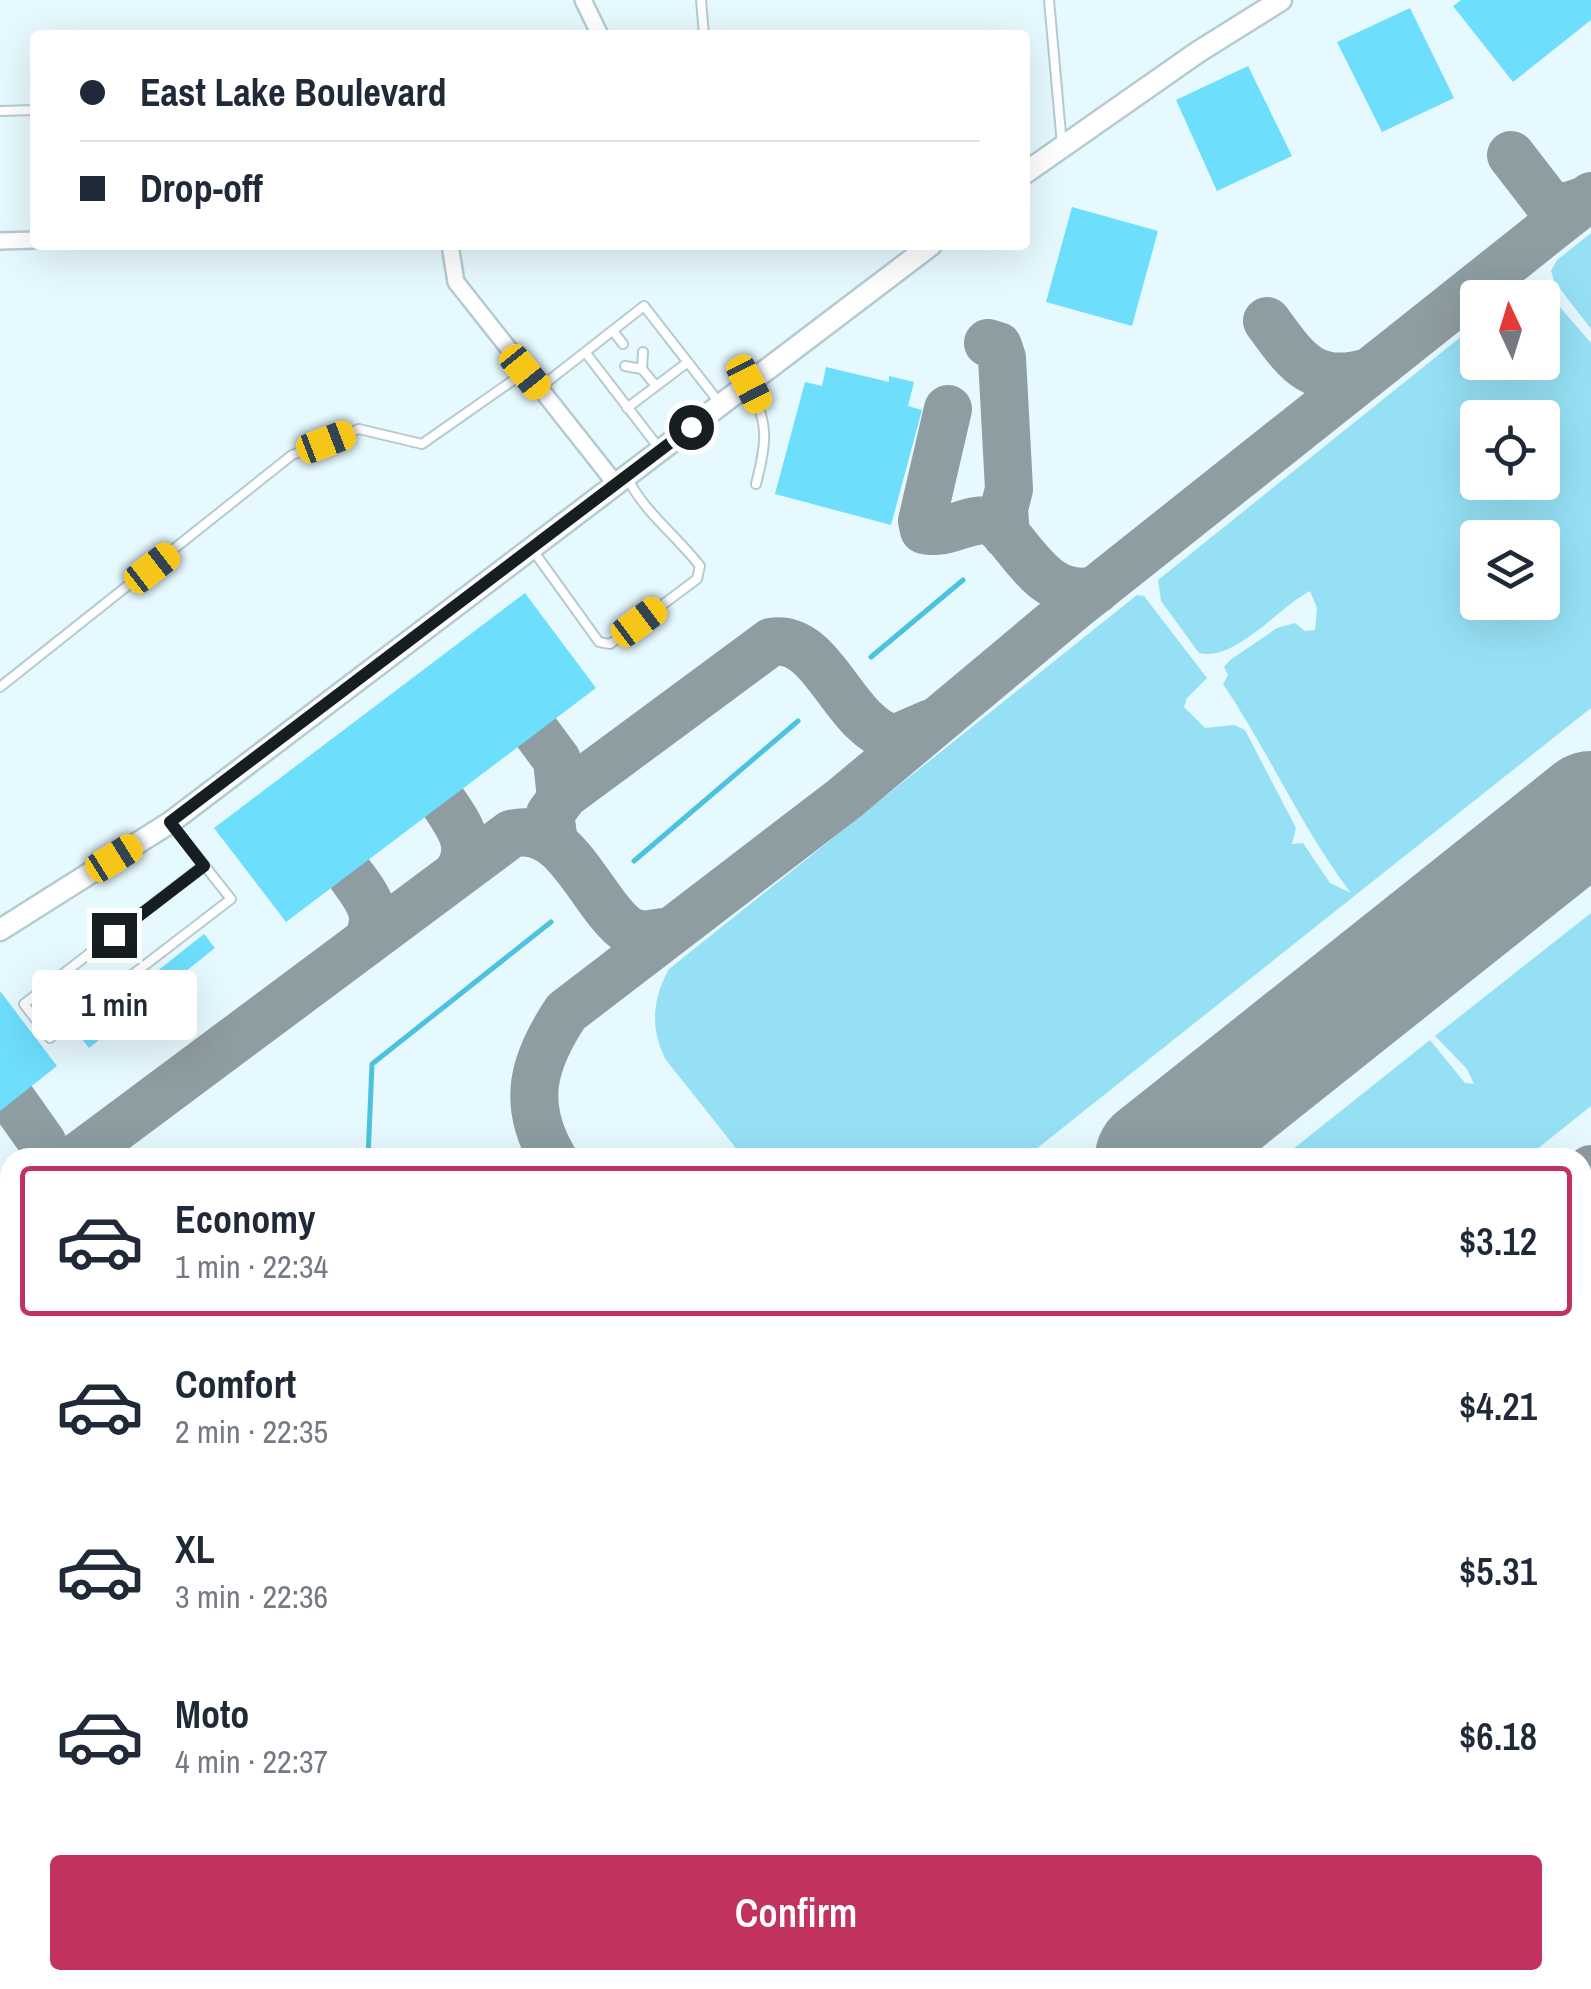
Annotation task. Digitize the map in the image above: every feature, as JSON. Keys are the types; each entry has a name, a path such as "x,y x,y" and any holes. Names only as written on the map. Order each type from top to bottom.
{"street":[{"path":"583,0 598,30"},
{"path":"1030,170 1198,52 1281,0"},
{"path":"0,242 30,240"},
{"path":"451,250 456,282 538,389 621,480"},
{"path":"0,930 170,822 925,250"}],"lane":[{"path":"701,0 704,30"},
{"path":"1049,0 1062,145"},
{"path":"0,111 30,110"},
{"path":"614,350 618,337 644,306 720,404"},
{"path":"538,389 585,352 618,337 632,337"},
{"path":"585,352 661,450"},
{"path":"642,369 643,352"},
{"path":"634,359 656,386"},
{"path":"627,408 688,362"},
{"path":"625,366 642,369"},
{"path":"0,686 292,455 359,429 422,444 525,372"},
{"path":"749,384 764,415 764,452 756,484"},
{"path":"532,550 599,642 610,644 697,578 700,566 674,532 621,480"},
{"path":"170,822 230,899 50,1038 24,1004 204,866"}],"shaded area":[{"path":"1591,233 1591,329 1560,289 1560,280 1554,280 1551,271 1557,260"},
{"path":"1560,307 1591,343 1591,708 1037,1148 736,1148 661,1049 655,1014 669,969 1137,595 1144,596 1207,678 1187,698 1184,707 1205,728 1234,725 1245,730 1296,828 1292,844 1303,843 1330,883 1351,893 1223,684 1228,675 1224,667 1230,660 1277,628 1295,623 1305,631 1315,630 1317,608 1310,591 1242,641 1213,654 1199,653 1161,601 1158,580 1460,338 1460,380 1560,380"},
{"path":"1591,913 1591,1106 1538,1148 1294,1148 1430,1040 1465,1083 1474,1084 1467,1069 1435,1036"}],"building":[{"path":"1461,0 1591,0 1591,20 1513,82 1453,6"},
{"path":"1410,8 1454,98 1382,132 1337,42"},
{"path":"1248,66 1292,156 1217,191 1176,100"},
{"path":"1072,207 1158,231 1132,326 1046,302"},
{"path":"826,367 889,382 889,376 914,382 908,406 922,410 891,525 775,494 805,382 822,386"},
{"path":"525,593 596,688 286,922 214,828"},
{"path":"204,934 215,948 89,1048 78,1034"},
{"path":"0,991 57,1066 0,1111"}],"waterway":[{"path":"871,657 963,580"},
{"path":"634,861 798,721"},
{"path":"368,1148 372,1064 551,922"}],"taxiway":[{"path":"1511,155 1548,203 1565,207 1586,200"},
{"path":"548,1148 537,1119 535,1083 546,1048 566,1012 844,799 1070,610 1591,196"},
{"path":"1267,321 1308,368 1334,377 1369,372"},
{"path":"988,343 998,346 1002,358 1009,489 1004,509 1006,535"},
{"path":"948,409 922,521 924,530 993,521 1049,581 1078,592 1096,590"},
{"path":"554,842 550,814 564,795 771,642 789,643 805,651 860,717 876,730 894,739 931,723"},
{"path":"537,733 557,760 561,798"},
{"path":"444,803 464,838 465,856 456,875"},
{"path":"89,1148 511,834 531,833 548,839 563,851 615,919 629,931 643,935 670,931"},
{"path":"350,874 373,914 366,942"},
{"path":"13,1101 44,1148"},
{"path":"1190,1148 1225,1101"}],"runway":[{"path":"1167,1148 1591,810"}],"route":[{"path":"114,935 204,866 170,822 691,427"}]}
